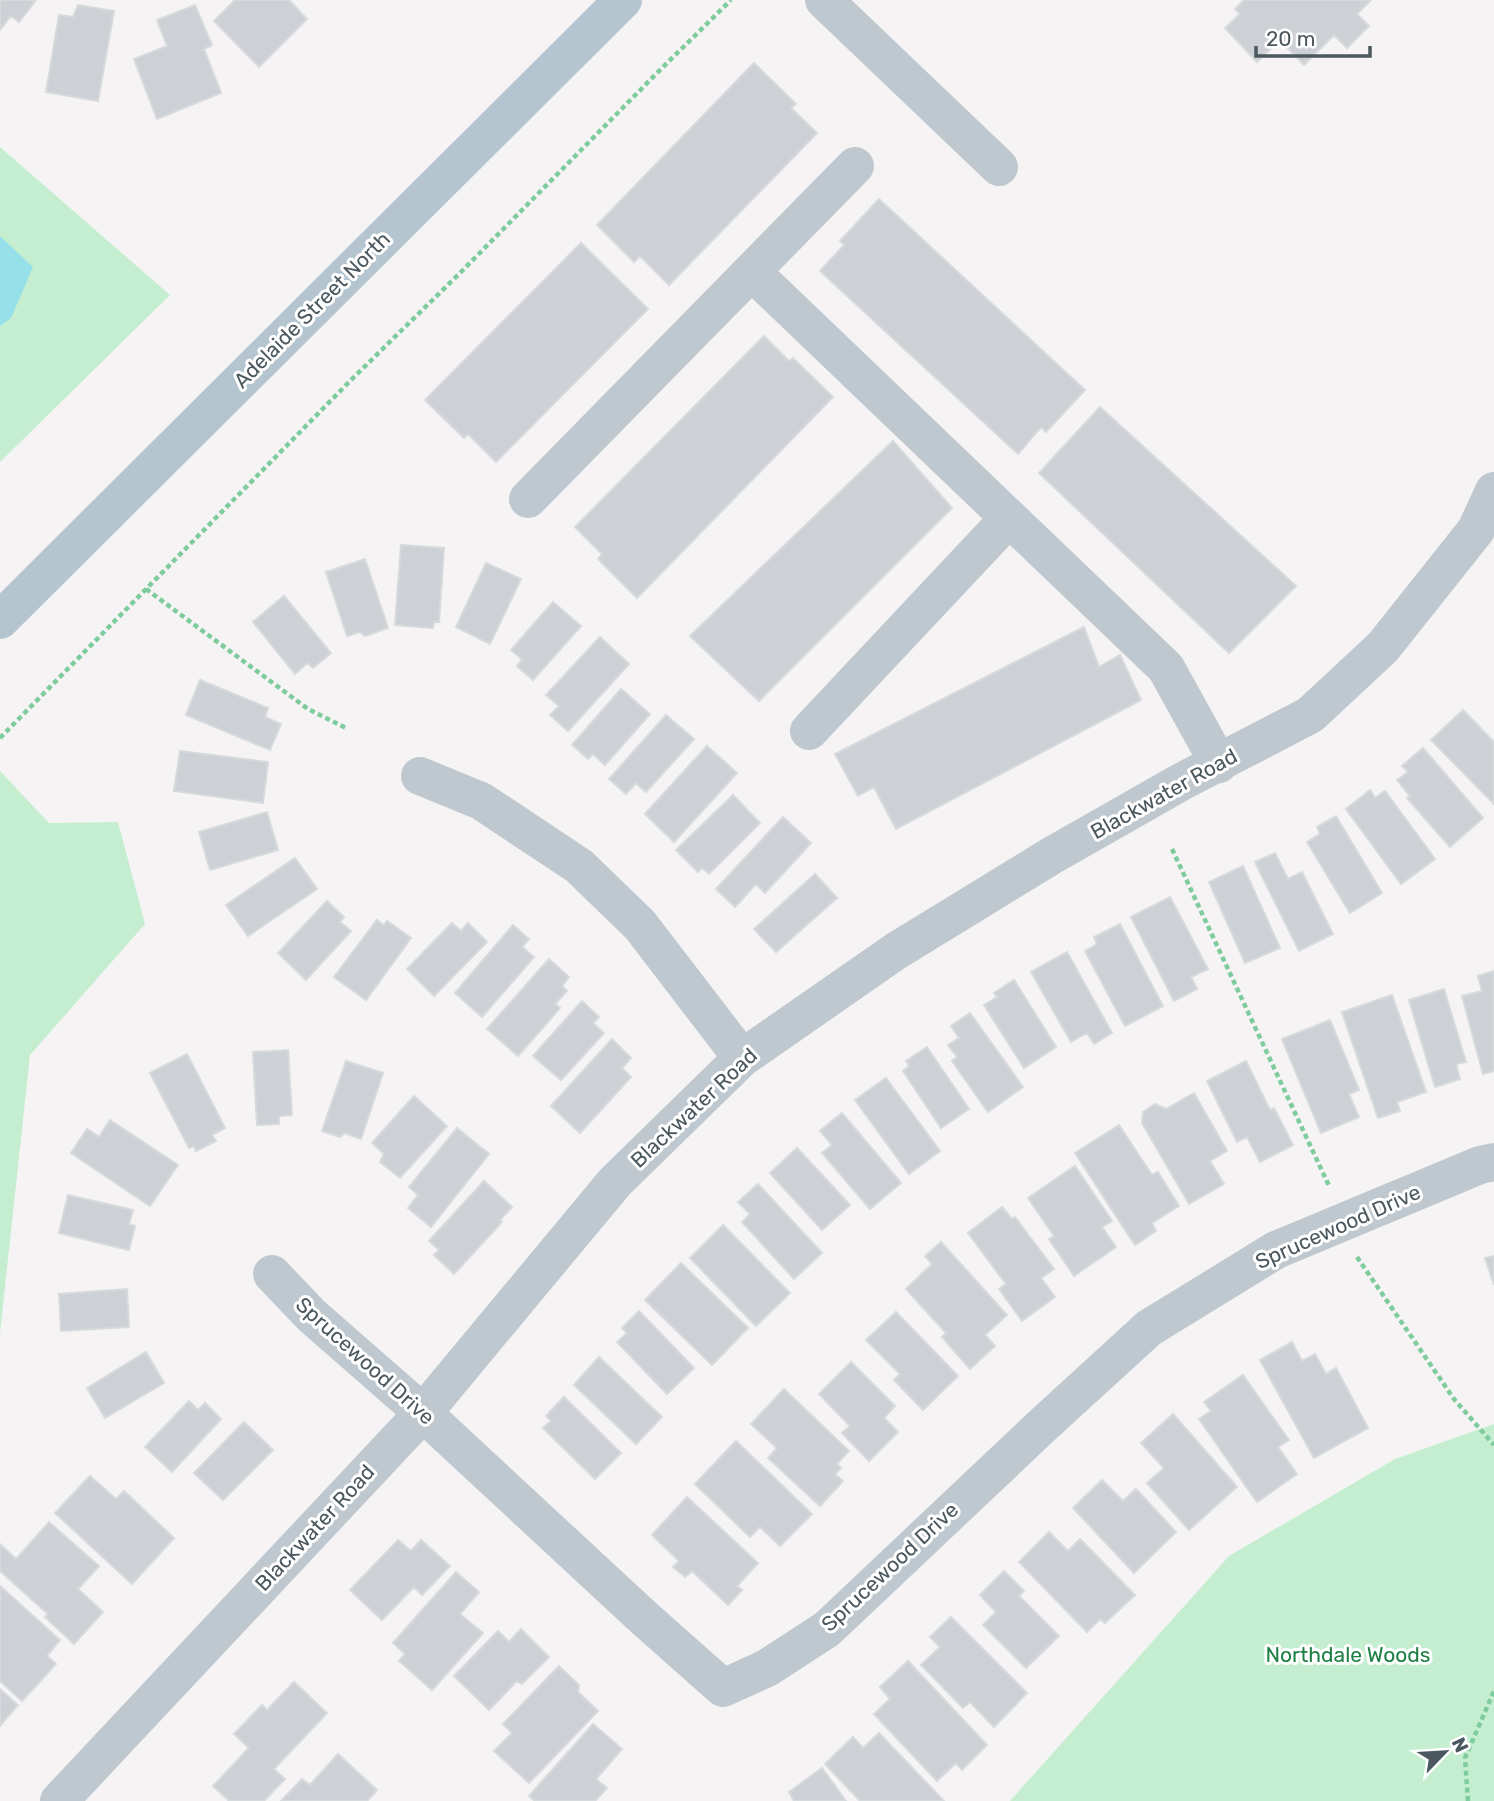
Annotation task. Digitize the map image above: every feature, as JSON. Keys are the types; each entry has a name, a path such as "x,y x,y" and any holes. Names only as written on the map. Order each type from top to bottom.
{"main road":[{"name":"Adelaide Street North","path":"0,620 623,0"}],"street":[{"path":"824,0 999,167"},
{"path":"528,499 855,166"},
{"path":"752,272 1166,668 1219,764"},
{"name":"Blackwater Road","path":"79,1794 423,1413 615,1182 742,1058 918,938 1051,856 1181,782 1310,715 1382,647 1476,530 1494,491"},
{"path":"809,731 1009,518"},
{"path":"420,776 481,801 579,866 640,925 742,1058"},
{"name":"Sprucewood Drive","path":"272,1274 311,1315 423,1413 723,1688 766,1668 827,1629 1149,1328 1276,1250 1480,1165 1494,1162"}],"path":[{"path":"0,738 352,379 731,0"},
{"path":"146,589 308,709 346,728"},
{"path":"1172,849 1334,1196 1347,1242 1454,1399 1494,1445"},
{"path":"1468,1801 1465,1758 1494,1691"}],"green space":[{"path":"0,147 170,295 0,462"},
{"path":"0,771 49,823 118,822 145,924 30,1055 0,1333"},
{"name":"Northdale Woods","path":"1494,1424 1494,1801 1010,1801 1229,1556 1395,1459"}],"water":[{"path":"0,236 33,267 11,318 0,326"}],"building":[{"path":"0,0 36,0 19,22 11,16 0,30"},
{"path":"235,0 289,0 307,19 259,67 214,21"},
{"path":"1244,0 1371,0 1357,14 1369,26 1347,48 1334,35 1304,65 1280,40 1257,62 1225,28 1240,14 1235,9"},
{"path":"78,5 114,11 98,101 46,92 59,15 73,17"},
{"path":"195,5 212,45 204,49 221,93 157,119 134,59 167,46 157,20"},
{"path":"754,63 796,104 791,108 817,133 669,285 640,256 634,262 597,225"},
{"path":"879,199 1085,390 1046,432 1041,427 1018,454 820,271 844,245 840,241"},
{"path":"581,243 648,309 496,462 468,434 464,438 425,400"},
{"path":"764,336 789,361 793,358 833,397 637,598 598,559 602,554 575,527"},
{"path":"1100,407 1296,586 1229,653 1039,473"},
{"path":"893,441 952,508 759,701 690,636"},
{"path":"401,545 444,548 439,622 434,622 433,628 395,625"},
{"path":"365,559 388,628 365,636 360,632 347,636 326,572"},
{"path":"486,563 521,579 490,644 456,627"},
{"path":"284,596 331,653 313,668 307,663 295,674 253,622"},
{"path":"553,602 581,626 533,680 517,666 522,659 511,650"},
{"path":"1084,627 1099,667 1120,655 1141,700 896,829 874,787 858,796 835,754"},
{"path":"600,637 629,664 568,731 550,715 559,706 546,695"},
{"path":"200,680 268,708 265,717 281,724 270,750 186,715"},
{"path":"621,689 650,714 605,765 593,754 588,759 572,745"},
{"path":"1463,710 1494,742 1494,804 1431,740"},
{"path":"666,715 694,739 646,792 636,783 626,794 609,779"},
{"path":"707,746 737,773 674,842 645,814"},
{"path":"1423,748 1483,818 1450,847 1407,798 1410,796 1397,780 1408,772 1402,766"},
{"path":"180,751 268,762 263,803 174,791"},
{"path":"1370,790 1375,798 1385,791 1435,859 1401,884 1346,809"},
{"path":"733,795 760,823 709,874 702,868 698,872 676,850"},
{"path":"267,812 278,850 210,870 199,832"},
{"path":"1336,816 1382,893 1350,913 1307,842 1320,834 1317,827"},
{"path":"783,817 811,843 765,893 756,884 735,907 716,889"},
{"path":"1275,853 1288,879 1302,872 1333,934 1299,951 1255,862"},
{"path":"295,858 317,889 248,936 226,905"},
{"path":"1243,866 1280,948 1245,963 1209,882"},
{"path":"815,874 837,898 776,952 754,929"},
{"path":"1170,897 1208,969 1191,977 1197,989 1174,1001 1131,917"},
{"path":"327,901 344,917 340,922 351,931 306,980 278,953"},
{"path":"377,920 384,925 387,921 411,938 366,1000 334,977"},
{"path":"452,923 461,931 468,923 487,942 434,996 407,969"},
{"path":"1120,924 1163,1006 1125,1026 1085,951 1097,944 1094,937"},
{"path":"513,925 529,939 522,947 534,957 482,1017 455,993"},
{"path":"1067,952 1112,1033 1094,1044 1087,1033 1071,1042 1031,972"},
{"path":"549,959 569,977 562,986 567,991 555,1004 560,1008 518,1056 487,1029"},
{"path":"1494,971 1494,1071 1483,1074 1462,996 1482,991 1478,976"},
{"path":"1014,980 1056,1047 1024,1068 984,1005 997,997 994,993"},
{"path":"1444,989 1466,1062 1456,1064 1460,1079 1435,1087 1409,1000"},
{"path":"1392,995 1426,1092 1397,1102 1400,1111 1378,1118 1342,1012"},
{"path":"582,1001 599,1017 593,1023 604,1033 561,1080 533,1056"},
{"path":"970,1013 1023,1087 988,1112 952,1061 957,1057 948,1045 959,1038 951,1026"},
{"path":"1330,1020 1359,1090 1349,1094 1359,1117 1321,1133 1282,1039"},
{"path":"612,1039 631,1058 622,1068 631,1077 580,1133 551,1106"},
{"path":"927,1047 969,1109 941,1128 903,1071 909,1066 906,1061"},
{"path":"288,1050 292,1115 279,1116 279,1124 257,1125 253,1052"},
{"path":"187,1054 225,1128 212,1135 216,1141 196,1151 194,1146 189,1148 150,1073"},
{"path":"346,1061 383,1073 361,1139 344,1133 340,1137 322,1131"},
{"path":"1246,1061 1270,1110 1274,1108 1293,1145 1260,1162 1247,1137 1237,1142 1207,1081"},
{"path":"886,1078 940,1151 909,1174 855,1100"},
{"path":"1194,1093 1227,1151 1210,1161 1224,1184 1189,1204 1142,1123 1143,1112 1155,1104 1166,1109"},
{"path":"414,1096 447,1126 400,1178 380,1162 384,1154 372,1143"},
{"path":"842,1113 901,1183 870,1209 822,1153 832,1145 820,1131"},
{"path":"110,1120 178,1165 150,1206 71,1153 87,1129 99,1137"},
{"path":"1119,1125 1152,1175 1158,1172 1179,1206 1152,1223 1156,1231 1135,1245 1075,1153"},
{"path":"457,1128 489,1154 431,1227 408,1208 418,1195 409,1187"},
{"path":"797,1148 850,1205 822,1230 770,1173"},
{"path":"1075,1166 1112,1221 1102,1227 1116,1247 1074,1276 1049,1239 1054,1236 1028,1198"},
{"path":"484,1181 512,1207 500,1220 502,1222 454,1274 434,1255 439,1250 429,1241"},
{"path":"758,1184 822,1253 794,1279 742,1222 750,1214 738,1202"},
{"path":"68,1195 133,1210 129,1224 135,1226 129,1250 59,1233"},
{"path":"1002,1207 1012,1219 1015,1217 1054,1269 1041,1278 1055,1297 1022,1321 999,1289 1006,1284 968,1233"},
{"path":"723,1225 790,1293 756,1326 690,1258"},
{"path":"941,1242 1007,1315 985,1335 995,1346 970,1369 942,1337 946,1333 906,1289 932,1264 925,1256"},
{"path":"1494,1256 1494,1285 1485,1258"},
{"path":"681,1263 748,1328 712,1365 645,1300"},
{"path":"127,1289 129,1327 61,1331 59,1294"},
{"path":"639,1311 694,1368 667,1394 617,1342 627,1333 622,1328"},
{"path":"896,1312 958,1376 923,1410 894,1380 900,1374 866,1340"},
{"path":"1292,1342 1302,1361 1315,1354 1326,1374 1336,1368 1368,1428 1314,1458 1260,1360"},
{"path":"146,1352 164,1383 105,1418 87,1388"},
{"path":"599,1357 662,1417 636,1444 574,1385"},
{"path":"851,1362 895,1406 884,1418 898,1432 869,1461 842,1433 850,1426 819,1394"},
{"path":"1243,1375 1289,1440 1278,1447 1297,1474 1257,1502 1199,1419 1211,1411 1204,1402"},
{"path":"784,1389 849,1451 837,1464 841,1468 835,1474 843,1481 820,1506 768,1458 777,1448 751,1424"},
{"path":"564,1397 621,1453 595,1479 543,1428 551,1421 546,1416"},
{"path":"189,1401 198,1410 205,1403 221,1419 172,1472 145,1447"},
{"path":"1173,1414 1237,1487 1189,1530 1147,1483 1164,1468 1141,1443"},
{"path":"244,1422 273,1450 223,1500 194,1473"},
{"path":"736,1441 812,1514 780,1546 760,1527 750,1537 695,1484"},
{"path":"90,1476 116,1499 124,1491 174,1538 132,1584 55,1513"},
{"path":"1102,1480 1123,1501 1136,1489 1176,1532 1134,1573 1073,1508"},
{"path":"687,1497 758,1563 737,1586 742,1590 728,1605 692,1571 685,1577 673,1567 679,1561 652,1535"},
{"path":"49,1522 99,1566 78,1589 103,1612 74,1644 45,1617 48,1614 0,1571 0,1544 16,1559"},
{"path":"1049,1532 1068,1551 1080,1539 1135,1595 1105,1623 1100,1619 1087,1632 1019,1562"},
{"path":"398,1540 411,1551 421,1540 450,1566 422,1595 414,1587 382,1620 350,1590"},
{"path":"1004,1571 1024,1591 1019,1596 1059,1636 1026,1668 983,1625 996,1612 980,1595"},
{"path":"456,1572 479,1592 460,1614 483,1633 432,1690 399,1661 405,1654 393,1643"},
{"path":"0,1586 60,1640 47,1656 56,1664 22,1701 0,1681"},
{"path":"951,1617 1027,1693 994,1727 970,1702 963,1708 921,1665 940,1647 930,1637"},
{"path":"521,1629 549,1657 522,1684 517,1681 489,1710 454,1676 498,1631 509,1642"},
{"path":"908,1661 987,1745 962,1770 956,1763 937,1781 874,1714 890,1699 880,1687"},
{"path":"559,1666 579,1685 578,1692 598,1711 529,1783 494,1751 512,1733 503,1724"},
{"path":"294,1682 327,1713 274,1769 285,1779 264,1801 229,1801 213,1786 249,1748 234,1734 262,1705 267,1710"},
{"path":"0,1689 18,1705 0,1726"},
{"path":"593,1724 622,1749 596,1779 607,1788 595,1801 535,1801 529,1796"},
{"path":"879,1733 944,1801 860,1801 825,1764 853,1737 863,1748"},
{"path":"338,1754 377,1790 367,1801 281,1801 302,1779 310,1785"},
{"path":"822,1768 846,1801 794,1801 789,1792"}]}
